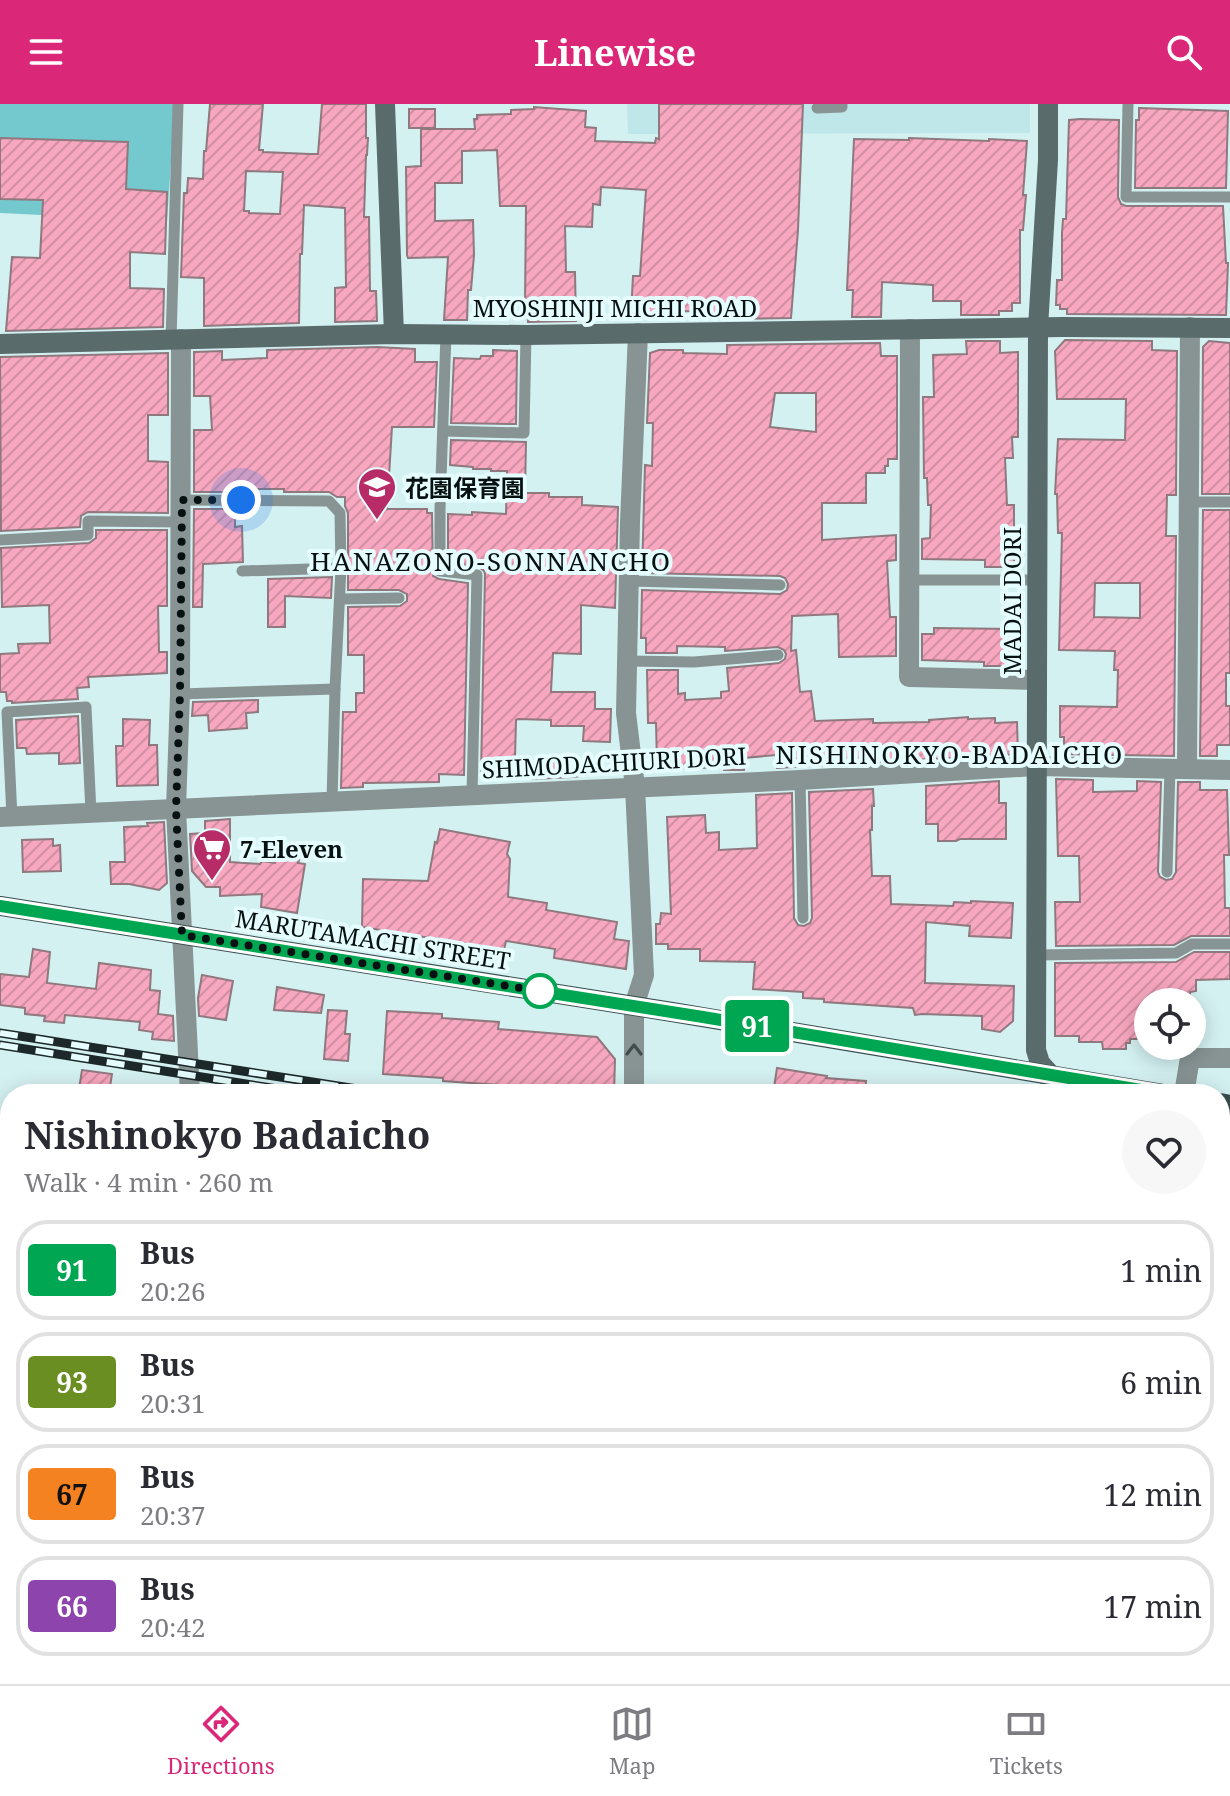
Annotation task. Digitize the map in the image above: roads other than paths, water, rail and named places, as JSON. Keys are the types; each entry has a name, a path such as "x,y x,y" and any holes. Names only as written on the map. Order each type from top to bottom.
{"main road":[{"path":"385,104 394,334"},
{"name":"MADAI DORI","path":"1048,104 1048,160 1038,328 1036,1050 1050,1084"},
{"name":"MYOSHINJI MICHI ROAD","path":"0,344 394,334 1230,328"},
{"name":"MARUTAMACHI STREET","path":"0,906 634,1006 1050,1084"}],"street":[{"path":"1178,768 1190,502 1190,327"},
{"path":"910,329 909,677 1037,680"},
{"path":"634,1084 634,1006 644,975 635,787 626,713 638,333"},
{"path":"176,340 182,500 176,809 189,1084"},
{"name":"SHIMODACHIURI DORI","path":"6,817 1036,766 1230,770"},
{"path":"1186,1084 1190,1058 1230,1058"}],"lane":[{"path":"176,340 178,104"},
{"path":"817,108 842,107 842,104"},
{"path":"1128,104 1126,197 1230,197"},
{"path":"446,334 440,571 477,575 472,795"},
{"path":"444,431 524,433 526,335"},
{"path":"182,500 329,501 340,513 341,568 332,801"},
{"path":"1190,502 1230,502"},
{"path":"0,540 88,535 88,521 181,522"},
{"path":"242,571 341,568"},
{"path":"910,580 1037,580"},
{"path":"629,581 780,585"},
{"path":"340,599 399,598"},
{"path":"627,661 694,662 778,655"},
{"path":"180,694 335,689"},
{"path":"6,817 7,712 86,707 91,813"},
{"path":"1167,872 1178,768"},
{"path":"800,780 803,918"},
{"path":"1036,955 1176,953 1192,944 1230,944"}],"railway":[{"path":"0,1033 325,1084"},
{"path":"0,1045 246,1084"}],"place":[{"name":"花園保育園","path":"377,521"},
{"name":"7-Eleven","path":"212,882"}],"district":[{"name":"HANAZONO-SONNANCHO","path":"491,561"},
{"name":"NISHINOKYO-BADAICHO","path":"950,754"}]}
